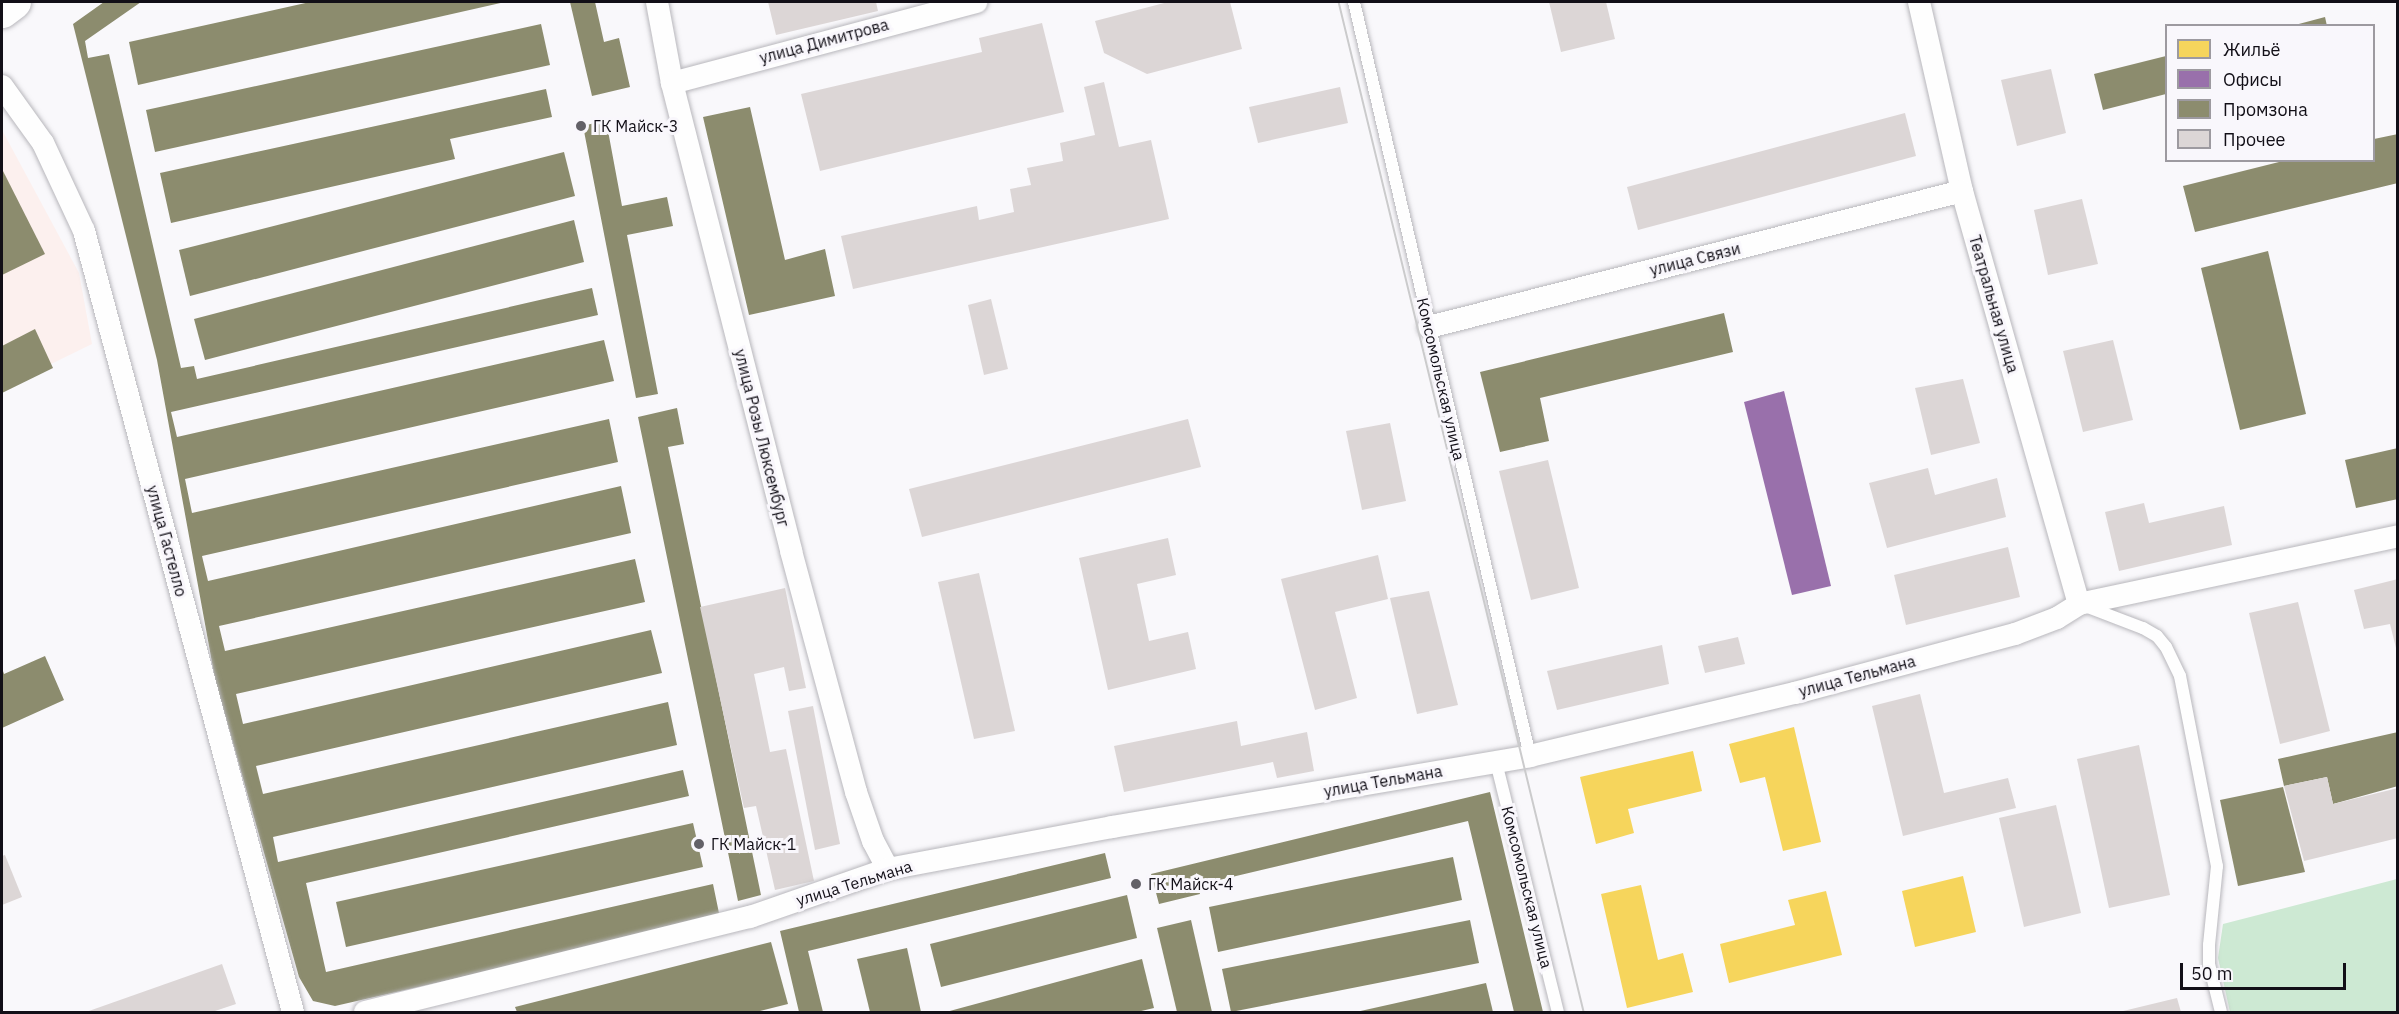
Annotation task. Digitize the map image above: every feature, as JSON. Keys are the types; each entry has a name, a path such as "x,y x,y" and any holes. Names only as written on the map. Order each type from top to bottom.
{"street":[{"path":"2,11 14,2"},
{"name":"улица Розы Люксембург","path":"657,2 672,83 791,551 853,780 873,841 888,869"},
{"name":"улица Димитрова","path":"672,83 976,2"},
{"name":"Театральная улица","path":"1919,2 1962,191 2079,604"},
{"name":"улица Гастелло","path":"2,86 42,143 84,231 293,1012"},
{"name":"улица Связи","path":"1429,327 1962,191"},
{"name":"улица Тельмана","path":"365,1012 750,916 888,869 1112,827 1530,756 1795,693 2015,634 2057,618 2079,604 2397,536"}],"lane":[{"name":"Комсомольская улица","path":"1354,2 1530,756"},
{"path":"2079,604 2144,628 2157,636 2180,676 2217,866 2209,964 2221,1012"},
{"name":"Комсомольская улица","path":"1496,762 1558,1012"}],"shaded area":[{"path":"2,130 79,273 92,344 2,388"}],"green space":[{"path":"2397,879 2397,1012 2230,1012 2218,958 2223,924"}],"building: Жильё":[{"path":"1794,727 1821,842 1783,851 1765,777 1740,783 1729,744"},
{"path":"1693,751 1702,791 1628,809 1634,833 1596,844 1580,777"},
{"path":"1963,876 1976,932 1915,947 1902,891"},
{"path":"1641,885 1658,960 1683,953 1693,992 1627,1008 1601,894"},
{"path":"1826,891 1842,955 1729,983 1720,944 1795,925 1788,900"}],"building: Офисы":[{"path":"1784,391 1831,586 1792,595 1744,402"}],"building: Промзона":[{"path":"104,2 141,2 85,41 88,58 109,54 181,368 194,366 197,379 592,288 598,315 171,412 177,437 604,340 614,381 185,479 192,513 609,419 618,462 202,556 208,581 621,486 631,533 219,626 225,651 635,559 645,602 236,694 243,724 651,630 662,673 256,766 263,794 668,702 677,745 273,837 278,862 683,770 689,796 306,883 326,972 713,884 720,918 335,1006 313,1001 299,977 215,679 157,360 73,24"},
{"path":"310,2 505,2 138,85 129,42"},
{"path":"570,2 595,2 604,42 619,38 630,87 592,96"},
{"path":"2325,17 2327,24 2299,24"},
{"path":"541,24 550,65 155,152 146,110"},
{"path":"2165,56 2165,94 2103,110 2094,74"},
{"path":"546,89 552,117 450,139 455,159 171,223 160,173"},
{"path":"750,107 785,260 825,249 835,296 749,315 703,117"},
{"path":"606,120 622,206 667,197 673,226 627,235 658,394 636,398 583,126"},
{"path":"2398,134 2398,183 2195,232 2183,186 2279,162 2375,162 2375,139"},
{"path":"564,152 575,196 190,296 179,250"},
{"path":"2,169 45,254 2,275"},
{"path":"574,220 584,262 205,360 194,319"},
{"path":"2268,251 2306,414 2240,430 2201,268"},
{"path":"1724,313 1733,352 1540,398 1549,441 1500,452 1480,372"},
{"path":"35,329 53,368 2,393 2,346"},
{"path":"677,408 684,444 668,447 761,895 738,901 638,417"},
{"path":"2398,448 2398,499 2356,508 2345,460"},
{"path":"45,656 64,700 2,728 2,668 4,674"},
{"path":"2398,732 2398,786 2333,804 2327,777 2284,786 2278,759"},
{"path":"2283,787 2305,872 2238,886 2220,800"},
{"path":"1490,792 1543,1012 1514,1012 1468,821 1198,885 1200,894 1159,904 1151,874"},
{"path":"693,823 703,867 346,947 336,902"},
{"path":"1105,853 1111,878 808,951 823,1012 799,1012 780,931"},
{"path":"1453,857 1462,900 1218,952 1209,907"},
{"path":"1127,895 1137,938 941,987 930,944"},
{"path":"1191,920 1212,1012 1177,1012 1157,928"},
{"path":"1470,920 1479,963 1231,1012 1222,969"},
{"path":"771,942 788,1004 756,1012 517,1012 515,1007"},
{"path":"907,948 921,1012 870,1012 857,959"},
{"path":"1142,959 1154,1008 1137,1012 946,1012"},
{"path":"1486,983 1493,1012 1356,1012"}],"building: Прочее":[{"path":"768,2 876,2 878,11 776,35"},
{"path":"1168,2 1230,2 1242,49 1147,74 1104,53 1095,21"},
{"path":"1549,2 1606,2 1615,39 1561,52"},
{"path":"1042,23 1064,112 820,171 801,94 982,52 979,38"},
{"path":"2051,69 2066,133 2017,146 2001,80"},
{"path":"1104,82 1119,147 1151,140 1169,219 853,289 841,236 977,206 979,220 1014,212 1010,189 1031,185 1027,168 1063,161 1060,143 1095,135 1084,87"},
{"path":"1340,87 1348,123 1258,143 1249,107"},
{"path":"1905,113 1916,156 1638,230 1627,187"},
{"path":"2082,199 2098,264 2048,275 2034,210"},
{"path":"991,299 1008,369 984,375 968,305"},
{"path":"2113,340 2133,420 2083,432 2063,351"},
{"path":"1963,379 1980,443 1931,455 1915,388"},
{"path":"1188,419 1201,467 922,537 909,489"},
{"path":"1390,423 1406,501 1362,510 1346,431"},
{"path":"1548,460 1579,588 1531,600 1499,471"},
{"path":"1928,468 1935,495 1997,478 2006,517 1887,548 1869,483"},
{"path":"2144,503 2149,523 2224,506 2232,545 2119,571 2105,512"},
{"path":"1168,538 1176,575 1137,584 1149,641 1188,632 1196,669 1108,690 1079,558"},
{"path":"2008,547 2020,597 1906,625 1894,575"},
{"path":"1378,555 1388,599 1335,612 1357,698 1315,710 1281,579"},
{"path":"979,573 1015,731 974,739 938,582"},
{"path":"2398,579 2397,652 2390,624 2364,629 2354,590"},
{"path":"785,588 806,688 789,691 784,667 754,674 770,752 786,749 814,881 775,890 756,806 744,808 700,607"},
{"path":"1429,591 1458,705 1417,714 1390,598"},
{"path":"2298,602 2330,731 2280,744 2249,613"},
{"path":"1738,637 1745,664 1705,673 1698,646"},
{"path":"1662,645 1669,684 1557,710 1547,671"},
{"path":"1920,694 1944,793 2008,778 2016,808 1903,836 1872,706"},
{"path":"813,706 840,844 815,850 788,711"},
{"path":"1237,721 1241,746 1307,732 1314,771 1277,778 1273,762 1124,792 1114,746"},
{"path":"2139,745 2170,895 2109,908 2077,759"},
{"path":"2327,777 2333,804 2398,788 2398,838 2304,861 2284,786"},
{"path":"2056,805 2081,913 2024,927 1999,818"},
{"path":"5,855 22,897 2,905 2,856"},
{"path":"222,964 236,1004 212,1012 86,1012"},
{"path":"2177,998 2181,1012 2119,1012"}],"tram line":[{"path":"1339,2 1584,1012"}],"place":[{"name":"ГК Майск-3","path":"581,126"},
{"name":"ГК Майск-1","path":"699,844"},
{"name":"ГК Майск-4","path":"1136,884"}]}
